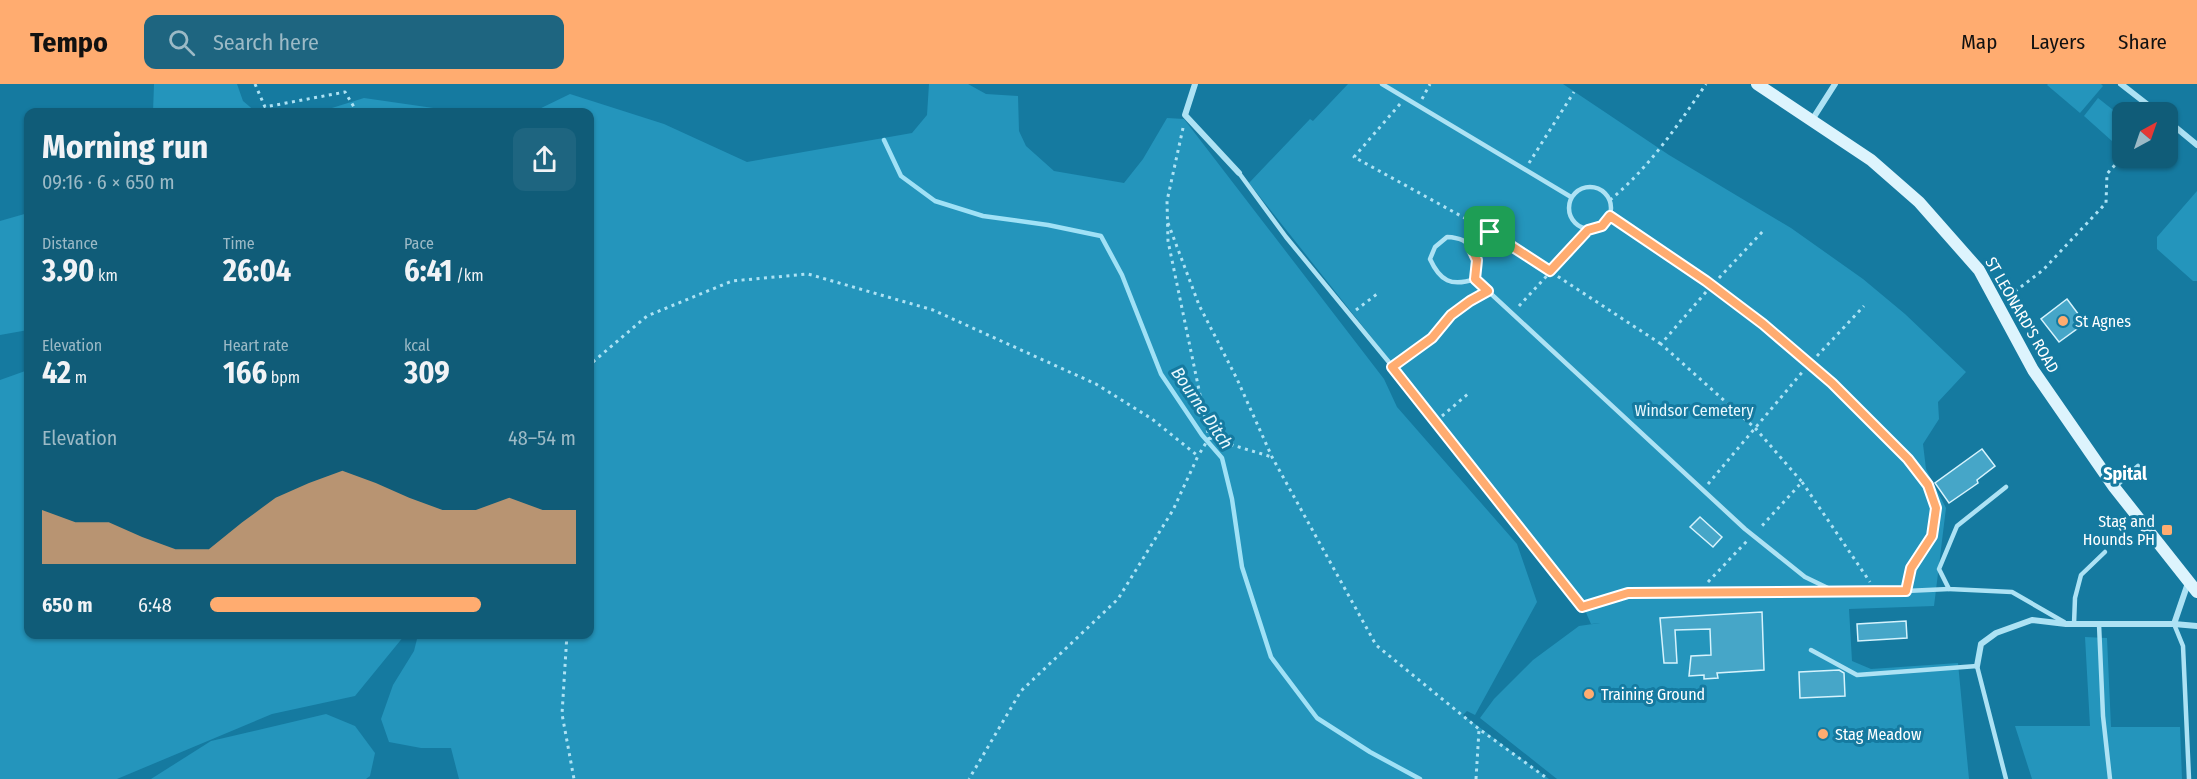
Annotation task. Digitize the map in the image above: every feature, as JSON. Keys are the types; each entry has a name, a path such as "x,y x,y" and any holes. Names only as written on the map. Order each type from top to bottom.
{"main road":[{"name":"ST LEONARD'S ROAD","path":"1757,84 1871,160 1919,202 1979,270 2033,370 2114,488 2193,587"}],"street":[{"path":"1195,84 1185,115 1239,173"},
{"path":"1812,120 1835,84"},
{"path":"2121,84 2144,102"},
{"path":"2178,129 2197,145"},
{"name":"ST LEONARD'S ROAD","path":"2174,624 2193,587"},
{"path":"1977,666 1981,645 1996,633 2032,620 2066,624 2197,626"}],"lane":[{"path":"1382,84 1571,197"},
{"path":"1239,173 1286,237 1436,421 1582,607 1628,593 1949,589 2012,592 2066,624"},
{"path":"1592,187 1603,191 1610,200 1610,216 1602,226 1588,230 1574,223 1569,214 1571,197 1579,190 1592,187"},
{"path":"1610,216 1763,324 1832,383 1908,459 1928,485 1936,508 1932,536 1911,568 1906,591"},
{"path":"1447,237 1460,237 1471,247 1477,260 1475,279 1462,283 1447,281 1436,273 1430,259 1435,247 1447,237"},
{"path":"1475,279 1753,535 1805,577 1834,591"},
{"path":"2114,488 2138,466"},
{"path":"1949,589 1939,569 1957,526 2006,487"},
{"path":"2074,624 2075,598 2081,575 2105,552"},
{"path":"2099,624 2103,716 2110,779"},
{"path":"2174,624 2183,646 2189,779"},
{"path":"1811,650 1857,675 1977,666 2006,779"}],"path":[{"path":"255,84 265,107 345,92 355,108"},
{"path":"1418,105 1430,84"},
{"path":"1610,200 1624,188 1672,133 1706,84"},
{"path":"1525,170 1574,92"},
{"path":"1405,98 1354,156 1490,232 1660,344 1756,429 1802,482 1870,584 1879,591"},
{"path":"969,779 1022,691 1118,599 1173,510 1209,438 1168,241 1167,201 1185,115"},
{"path":"1998,305 2043,270 2106,203 2107,174 2113,168"},
{"path":"1168,223 1199,304 1237,379 1272,458 1376,645 1479,729 1548,779"},
{"path":"1660,344 1765,229"},
{"path":"1512,313 1588,230"},
{"path":"1471,247 1490,232"},
{"path":"594,361 647,316 732,281 808,274 933,310 1096,384 1152,418 1198,456"},
{"path":"1392,367 1432,338 1451,315 1488,291"},
{"path":"1350,315 1377,294"},
{"path":"1702,490 1810,364 1864,306"},
{"path":"1436,421 1469,393"},
{"path":"1209,438 1272,458"},
{"path":"1699,592 1802,482"},
{"path":"567,639 562,714 574,779"},
{"path":"1476,779 1479,729"}],"green space":[{"path":"154,84 237,84 243,101 251,108 153,108"},
{"path":"929,84 968,84 986,94 1018,96 1019,131 1026,146 1054,171 1124,183 1143,159 1167,118 1184,119 1384,379 1397,407 1517,544 1537,602 1475,715 1467,711 1463,715 1549,779 459,779 451,748 421,748 389,742 381,719 393,685 414,651 417,639 594,639 594,108 541,108 570,94 664,124 747,162 912,133 927,115"},
{"name":"Windsor Cemetery","path":"1348,84 1563,84 1669,155 1791,228 1863,279 1905,314 1966,372 1938,402 1939,419 1923,444 1926,469 1946,508 1934,606 1849,609 1852,661 1871,669 1958,663 1969,779 1557,779 1480,718 1494,699 1533,660 1579,626 1600,623 1591,624 1584,608 1557,571 1249,183 1310,119 1313,121"},
{"path":"2048,84 2101,84 2103,86 2080,113"},
{"path":"364,98 433,108 332,108"},
{"path":"2098,98 2112,109 2112,141 2084,116"},
{"path":"2197,191 2197,281 2193,281 2157,249 2157,237"},
{"path":"24,214 24,331 0,335 0,221"},
{"path":"24,371 24,639 402,639 355,696 272,714 117,779 0,779 0,380"},
{"path":"2085,637 2107,638 2111,727 2180,727 2182,779 2032,779 2015,726 2090,726"},
{"path":"326,714 355,726 375,753 370,776 366,779 151,779 211,741"}],"building":[{"name":"St Agnes","path":"2067,299 2085,323 2059,342 2041,319"},
{"path":"1982,449 1995,466 1977,480 1978,483 1949,503 1935,483"},
{"path":"1700,517 1722,537 1713,547 1690,527"},
{"path":"1762,612 1764,670 1717,673 1718,678 1704,679 1704,675 1689,676 1691,656 1711,655 1710,629 1675,630 1677,663 1664,663 1660,618"},
{"path":"1906,621 1907,638 1858,641 1857,624"},
{"path":"1839,670 1844,673 1845,696 1800,698 1799,672"}],"waterway":[{"name":"Bourne Ditch","path":"884,140 901,176 935,201 983,216 1048,225 1101,236 1122,275 1161,374 1202,435 1222,458 1232,499 1242,567 1271,657 1317,718 1370,752 1420,779"}],"place":[{"name":"St Agnes","path":"2063,321"},
{"name":"Stag and Hounds PH","path":"2167,530"},
{"name":"Training Ground","path":"1589,694"},
{"name":"Stag Meadow","path":"1823,734"}],"district":[{"name":"Spital","path":"2125,474"}],"route":[{"path":"1610,216 1706,281 1763,324 1832,383 1908,459 1928,485 1936,508 1932,536 1911,568 1906,591 1628,593 1582,607 1392,367 1432,338 1451,315 1488,291 1475,279 1477,260 1471,247 1490,232 1550,271 1588,230 1602,226 1610,216"}]}
